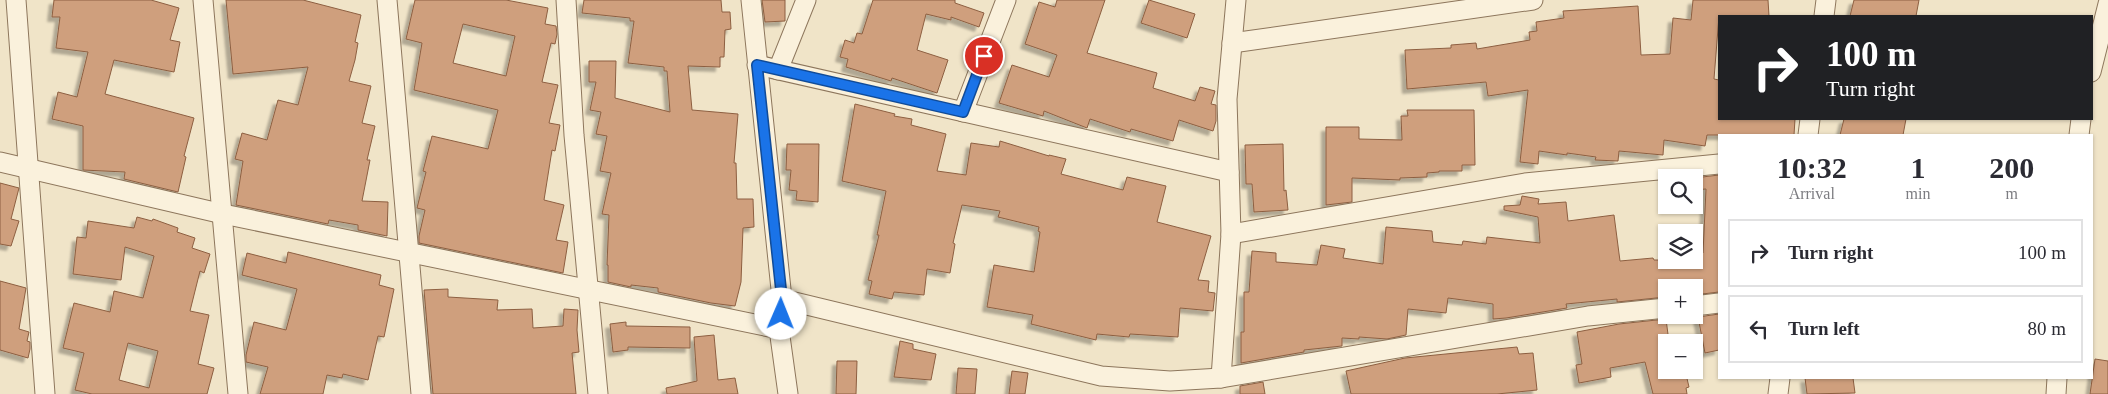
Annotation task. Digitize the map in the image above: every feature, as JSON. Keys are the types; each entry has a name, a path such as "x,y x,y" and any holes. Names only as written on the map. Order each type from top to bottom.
{"street":[{"path":"16,0 45,394"},
{"path":"203,0 238,394"},
{"path":"387,0 421,394"},
{"path":"566,0 574,135 598,394"},
{"path":"751,0 782,299 779,329 788,394"},
{"path":"778,70 806,0"},
{"path":"963,112 1006,0"},
{"path":"1221,378 1231,234 1227,99 1236,0"},
{"path":"1232,43 1532,0"},
{"path":"1824,15 1826,0"},
{"path":"2093,64 2108,4"},
{"path":"757,65 1229,172"},
{"path":"1808,134 1810,120"},
{"path":"2080,134 2081,120"},
{"path":"0,162 223,214 779,329"},
{"path":"1231,234 1525,183 1718,164"},
{"path":"782,299 1101,376 1170,381 1221,378 1588,316 1658,309"},
{"path":"1703,305 1718,303"},
{"path":"1778,394 1780,379"},
{"path":"2056,394 2057,379"}],"building":[{"path":"54,0 151,0 179,8 170,40 180,42 174,72 114,60 105,94 194,118 184,156 186,157 178,192 124,179 125,172 83,170 83,126 52,119 58,92 77,97 88,52 56,48 60,17 52,17"},
{"path":"226,0 303,0 361,15 355,42 358,43 355,60 349,81 371,86 362,123 375,126 367,160 370,160 362,201 388,202 387,236 358,230 358,225 329,220 328,224 236,205 243,161 235,159 242,133 267,140 278,100 298,105 308,67 233,74"},
{"path":"415,0 506,0 548,8 545,24 556,26 557,34 555,44 551,43 542,82 558,85 549,123 560,125 555,151 552,150 544,200 564,205 556,240 568,242 563,273 419,243 425,210 417,208 426,172 423,171 432,136 488,149 498,110 414,90 422,43 406,39","holes":["463,24 515,36 506,76 453,63"]},
{"path":"584,0 721,0 722,12 730,12 731,29 725,30 724,57 720,57 720,67 688,66 692,110 738,114 734,163 736,163 737,199 753,199 754,227 743,228 741,282 735,306 658,292 658,288 631,285 631,287 608,282 609,215 602,214 611,173 600,171 607,136 596,134 601,112 590,110 596,82 589,82 589,61 616,61 615,98 670,112 667,71 664,71 664,67 628,63 634,21 630,21 630,18 582,13"},
{"path":"762,0 785,0 785,21 765,22"},
{"path":"873,0 955,0 955,3 984,13 979,27 951,17 951,20 926,14 917,50 948,60 937,93 892,78 891,81 846,67 848,59 840,57 845,40 854,43 857,33 862,34"},
{"path":"1057,0 1105,0 1087,53 1157,73 1153,88 1195,101 1200,87 1215,91 1211,104 1216,105 1216,121 1213,131 1179,120 1173,141 1131,129 1130,132 1090,119 1087,128 1044,111 1043,116 999,103 1012,65 1049,77 1057,55 1025,44 1039,2 1055,7"},
{"path":"1149,0 1195,14 1187,38 1141,23"},
{"path":"1693,0 1768,0 1769,15 1718,15 1714,79 1718,80 1718,120 1795,120 1794,134 1707,135 1705,146 1664,140 1663,155 1619,151 1618,161 1595,160 1596,157 1539,151 1538,164 1520,162 1528,90 1488,96 1486,82 1407,89 1405,50 1451,48 1451,45 1476,43 1477,49 1530,40 1529,32 1537,31 1536,22 1564,18 1563,11 1638,6 1641,55 1670,54 1673,18 1691,20"},
{"path":"1854,0 1919,0 1916,15 1850,15"},
{"path":"855,104 895,114 894,116 912,119 911,125 946,134 937,171 966,175 971,143 999,147 1000,141 1049,156 1066,159 1061,174 1123,190 1127,177 1166,186 1157,222 1211,236 1198,280 1209,281 1208,292 1215,293 1213,311 1180,308 1178,337 1130,334 1129,337 1097,334 1096,340 1031,324 1033,315 987,307 994,265 1034,272 1040,232 1038,231 1039,227 998,217 1000,211 962,205 953,243 955,244 950,273 927,269 924,295 894,292 892,299 869,294 872,281 868,280 879,235 877,235 886,191 842,181"},
{"path":"1407,110 1474,110 1475,165 1462,165 1462,171 1439,171 1427,173 1427,177 1400,178 1400,180 1352,178 1352,202 1326,205 1326,127 1359,127 1359,139 1402,140 1401,116 1408,116"},
{"path":"1844,120 1906,120 1903,134 1840,134"},
{"path":"787,144 819,144 818,202 796,200 797,191 789,190 791,170 786,170"},
{"path":"1283,144 1284,191 1286,190 1288,210 1254,212 1252,184 1246,184 1245,145"},
{"path":"1718,175 1718,292 1703,294 1703,279 1658,279 1658,298 1617,302 1617,299 1566,304 1567,308 1493,319 1493,304 1448,298 1446,313 1408,309 1406,335 1387,339 1342,338 1342,346 1304,350 1304,352 1241,363 1241,332 1244,332 1244,292 1249,292 1252,251 1276,253 1276,262 1317,265 1321,245 1345,249 1343,258 1383,264 1386,227 1432,231 1433,242 1462,245 1463,241 1486,244 1487,237 1540,243 1538,217 1504,210 1504,206 1520,205 1522,196 1539,199 1538,204 1566,202 1568,221 1614,215 1620,261 1653,258 1658,260 1658,269 1703,269 1706,189 1703,189 1703,177"},
{"path":"0,183 19,188 11,219 19,221 11,246 0,244"},
{"path":"137,217 152,221 153,219 178,228 177,232 195,238 192,248 210,254 204,273 200,271 190,311 209,315 198,364 214,368 207,394 92,394 75,390 84,353 63,348 74,303 110,312 114,291 143,298 154,256 125,247 121,280 73,274 77,237 86,238 88,221 134,228","holes":["128,343 158,351 149,388 119,380"]},
{"path":"288,252 381,275 379,285 394,289 384,337 378,336 368,380 343,374 342,378 327,375 323,394 260,394 268,367 246,362 254,322 286,330 297,289 242,275 247,253 286,263"},
{"path":"0,281 26,288 19,329 29,332 27,341 30,342 30,349 28,358 0,350"},
{"path":"448,289 448,297 498,300 497,310 532,309 533,328 563,326 564,309 578,310 579,352 572,353 576,394 433,394 424,290"},
{"path":"1718,314 1718,350 1705,353 1703,334 1701,334 1699,324 1703,324 1703,316"},
{"path":"1658,320 1658,324 1667,324 1668,334 1658,334 1658,379 1687,379 1689,387 1686,388 1687,394 1653,394 1645,362 1610,368 1611,377 1579,383 1576,365 1582,364 1577,332 1619,324"},
{"path":"626,322 626,326 690,327 690,348 628,347 628,350 613,352 610,324"},
{"path":"714,335 718,380 735,378 738,394 667,394 666,388 697,381 694,337"},
{"path":"900,341 913,344 913,349 936,354 931,380 894,377"},
{"path":"1517,347 1519,354 1533,353 1537,390 1497,394 1351,394 1346,371 1405,358"},
{"path":"2095,359 2108,361 2108,394 2090,394"},
{"path":"837,361 857,361 856,394 836,394"},
{"path":"958,368 977,369 975,394 956,394"},
{"path":"1012,371 1028,373 1025,394 1009,394"},
{"path":"1805,379 1853,379 1855,393 1807,394"},
{"path":"1263,382 1265,394 1240,394 1240,386"}],"route":[{"path":"781,314 782,299 757,65 963,112 984,56"}]}
